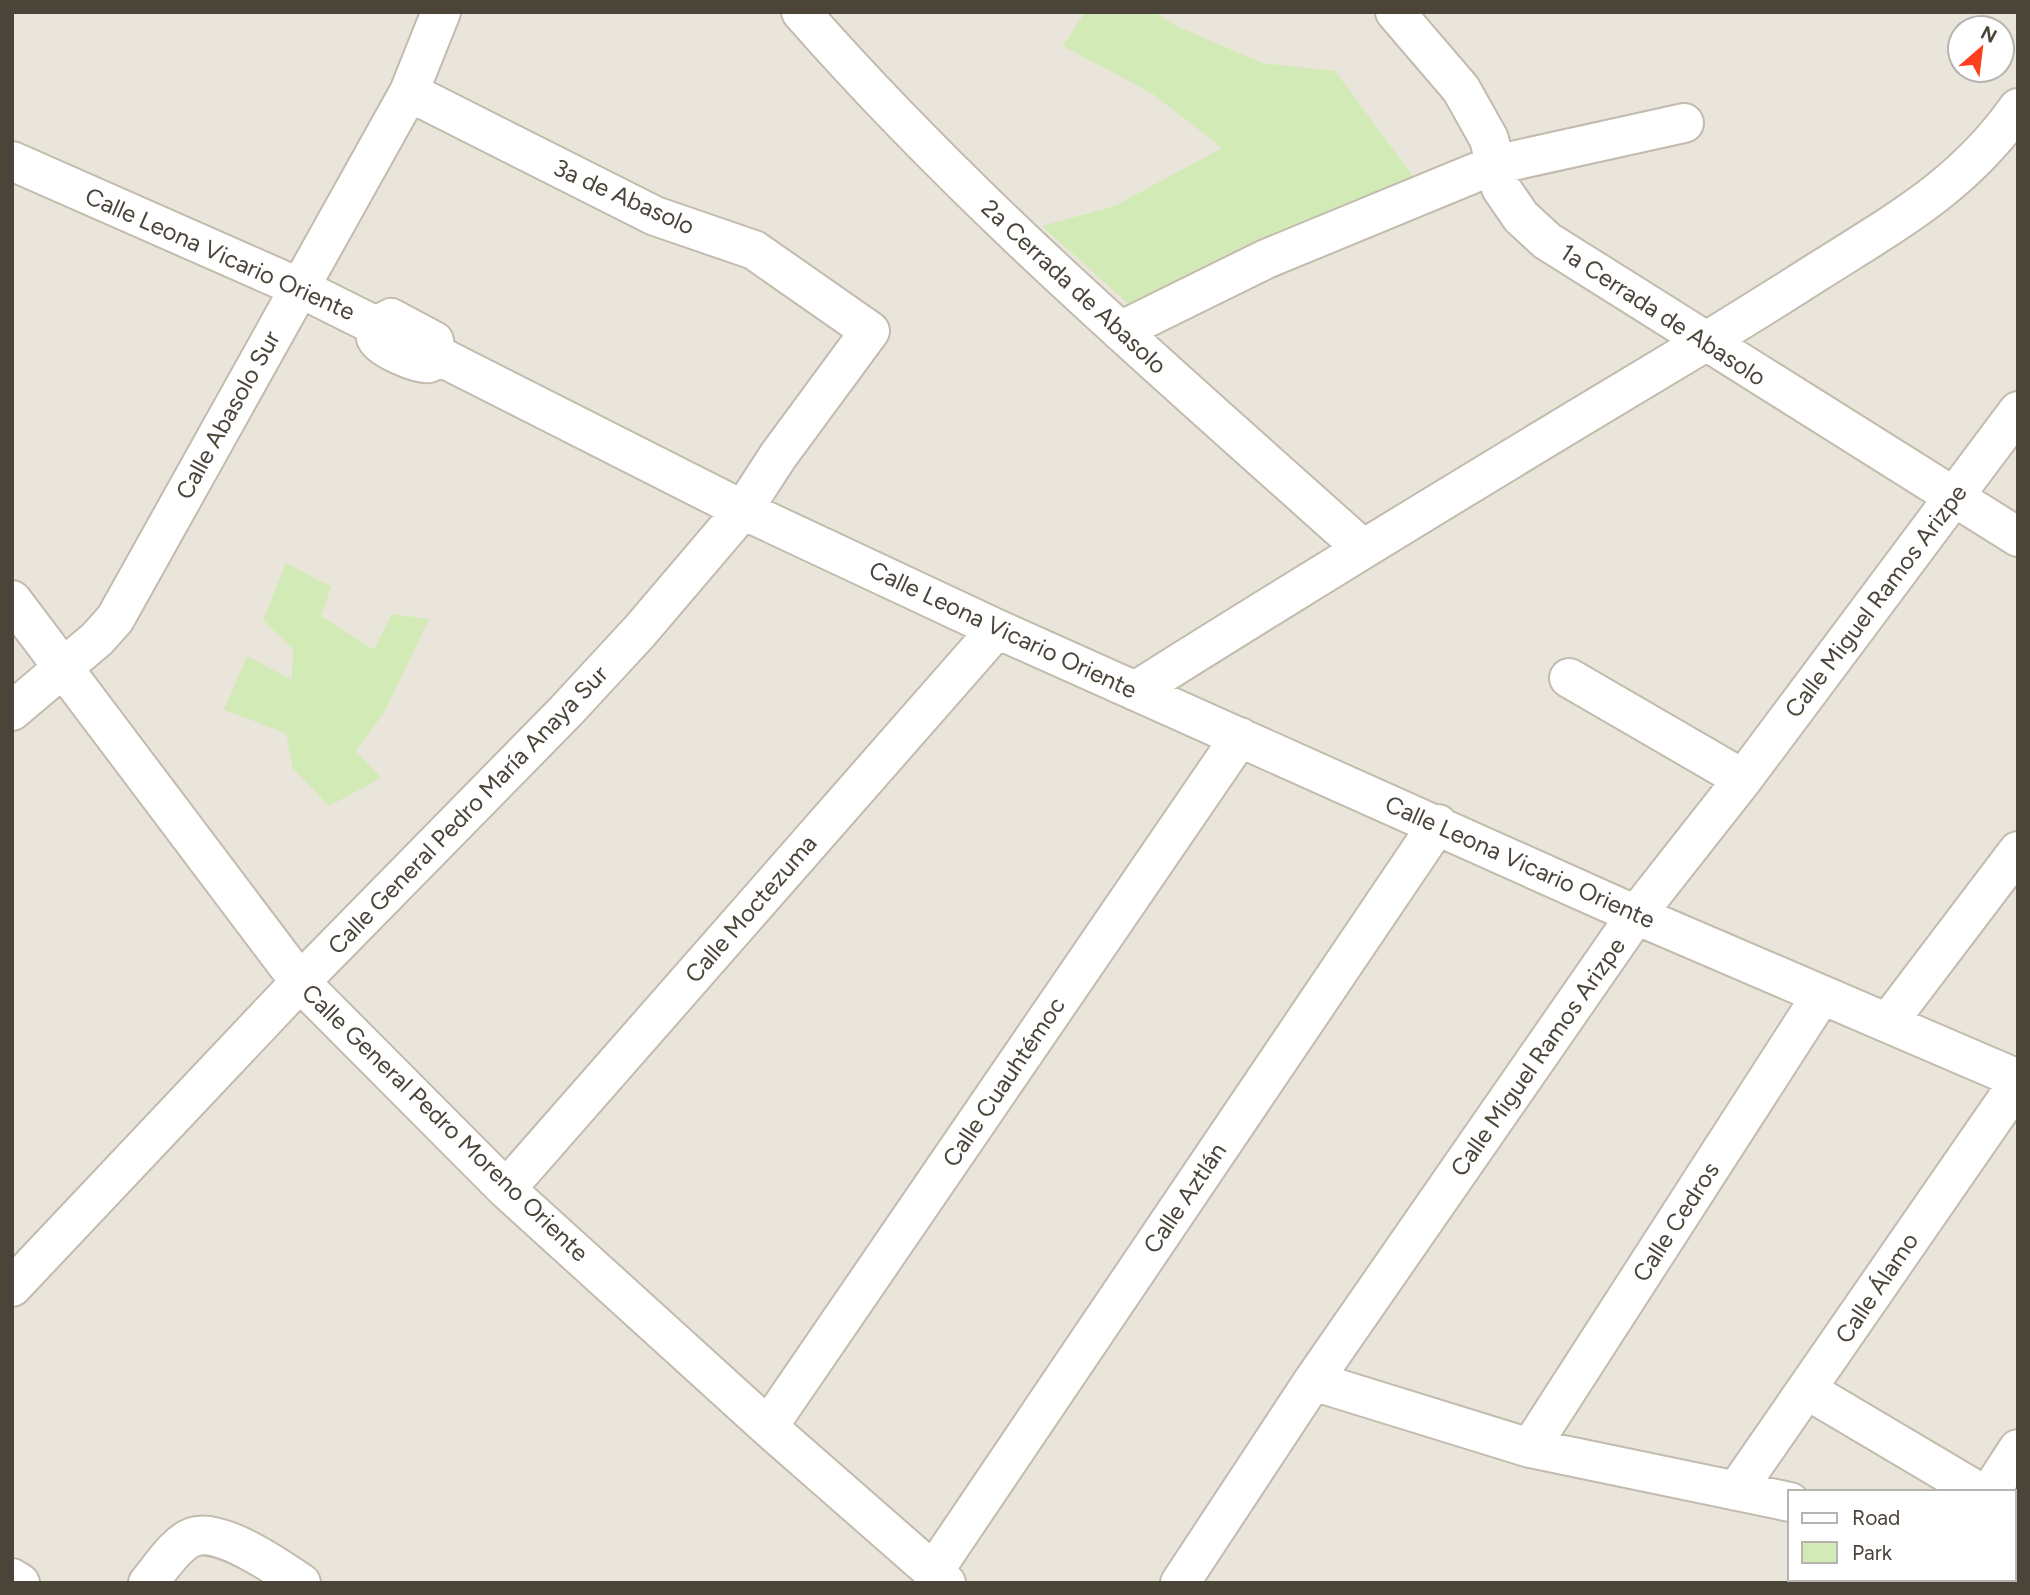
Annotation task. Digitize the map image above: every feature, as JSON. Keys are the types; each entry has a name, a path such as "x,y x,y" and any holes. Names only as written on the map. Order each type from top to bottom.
{"street":[{"name":"Calle Abasolo Sur","path":"12,712 106,629 134,588 298,287 409,92 441,12"},
{"name":"2a Cerrada de Abasolo","path":"801,12 855,74 989,211 1362,548"},
{"name":"1a Cerrada de Abasolo","path":"1395,12 1461,89 1489,139 1501,188 1521,217 1547,241 1705,343 2018,537"},
{"name":"3a de Abasolo","path":"409,92 655,216 754,250 870,331"},
{"path":"1135,691 1362,548 1705,343 1925,204 1963,173 2018,108"},
{"path":"1120,331 1266,259 1494,165 1684,123"},
{"name":"Calle Leona Vicario Oriente","path":"12,161 298,287 376,326 383,320 398,322 434,341 437,355 743,510 997,629 1438,824 1636,915 1821,996 1889,1021 2018,1081"},
{"name":"Calle General Pedro María Anaya Sur","path":"12,1287 300,982 566,711 743,510 778,456 870,331"},
{"name":"Calle Miguel Ramos Arizpe","path":"1180,1583 1313,1381 1636,915 1744,779 2018,411"},
{"name":"Calle General Pedro Moreno Oriente","path":"12,600 300,982 506,1189 768,1427 940,1577"},
{"name":"Calle Moctezuma","path":"506,1189 997,629"},
{"path":"1569,678 1744,779"},
{"name":"Calle Cuauhtémoc","path":"768,1427 1240,737"},
{"name":"Calle Aztlán","path":"940,1577 1438,824"},
{"path":"1889,1021 2018,851"},
{"name":"Calle Cedros","path":"1531,1448 1821,996"},
{"name":"Calle Álamo","path":"1736,1491 2018,1081"},
{"path":"1313,1381 1531,1448 1788,1502"},
{"path":"1807,1390 1976,1490"},
{"path":"1991,1490 2018,1449"},
{"path":"148,1583 182,1545 194,1536 212,1536 268,1561 301,1583"},
{"path":"12,1578 20,1583"}],"shaded area":[{"path":"12,12 2018,12 2018,1583 12,1583"}],"green space":[{"path":"1085,12 1155,12 1176,26 1262,63 1335,71 1413,176 1131,306 1042,226 1115,206 1222,148 1153,94 1063,46"},
{"path":"286,563 331,587 321,616 374,650 392,614 429,619 385,711 356,751 381,778 329,806 293,768 286,733 224,710 247,656 292,680 293,649 263,620"}]}
